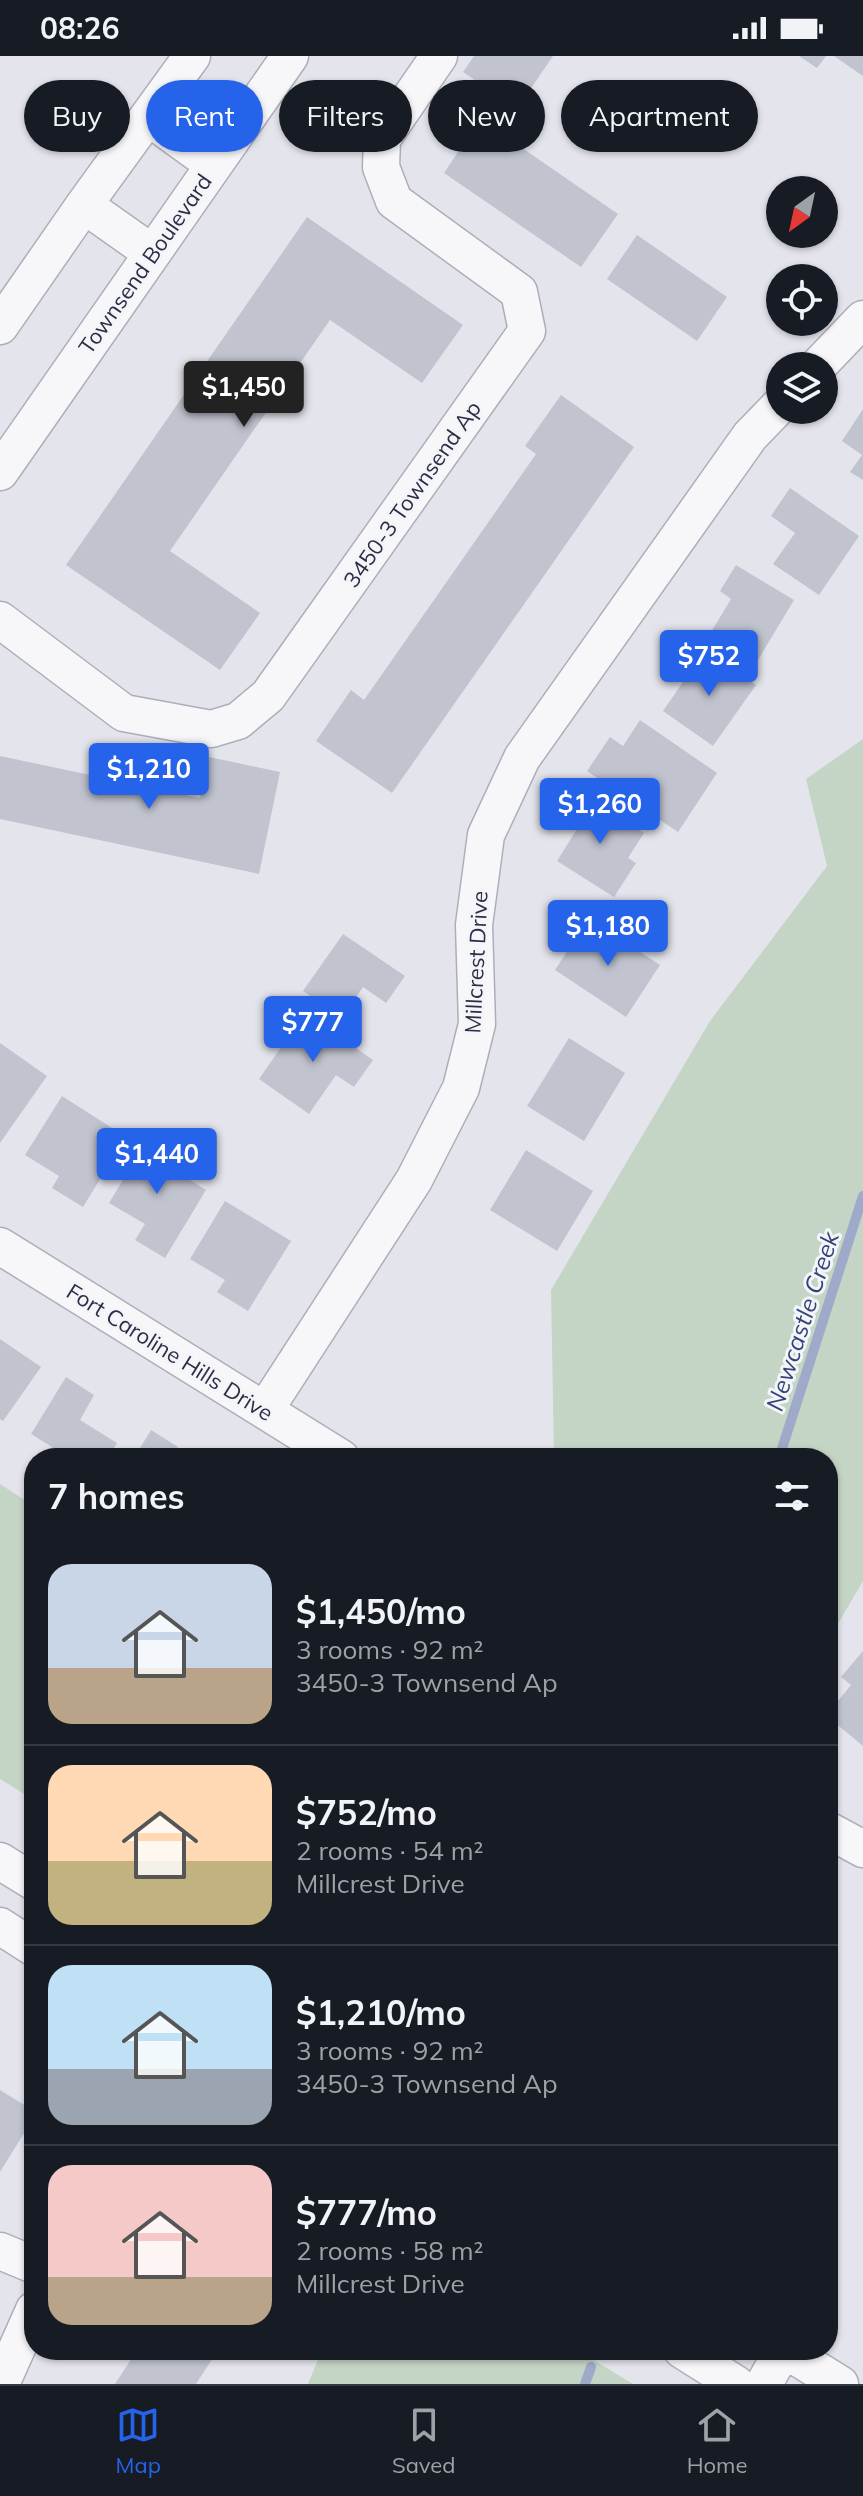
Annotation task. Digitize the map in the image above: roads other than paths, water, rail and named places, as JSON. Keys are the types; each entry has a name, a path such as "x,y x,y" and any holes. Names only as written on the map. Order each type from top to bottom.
{"street":[{"path":"175,80 192,56"},
{"name":"Townsend Boulevard","path":"0,472 290,56"},
{"name":"3450-3 Townsend Ap","path":"0,620 124,713 211,729 238,721 268,696 527,331 519,292 394,201 381,167 382,139 439,56"},
{"path":"0,326 146,120"},
{"path":"196,152 214,165"},
{"path":"84,205 152,253"},
{"path":"831,352 863,319"},
{"name":"Millcrest Drive","path":"265,1410 414,1180 461,1088 477,1024 474,925 486,835 522,758 750,436 766,419"},
{"name":"Fort Caroline Hills Drive","path":"0,1246 325,1448"},
{"path":"838,1835 863,1849"},
{"path":"0,1861 24,1876"},
{"path":"0,1926 24,1942"},
{"path":"0,2251 24,2261"},
{"path":"1,2384 24,2332"},
{"path":"698,2360 736,2384"},
{"path":"764,2384 778,2360"},
{"path":"800,2360 840,2384"}],"waterway":[{"name":"Newcastle Creek","path":"782,1448 863,1196"},
{"name":"Newcastle Creek","path":"585,2384 591,2367"}]}
